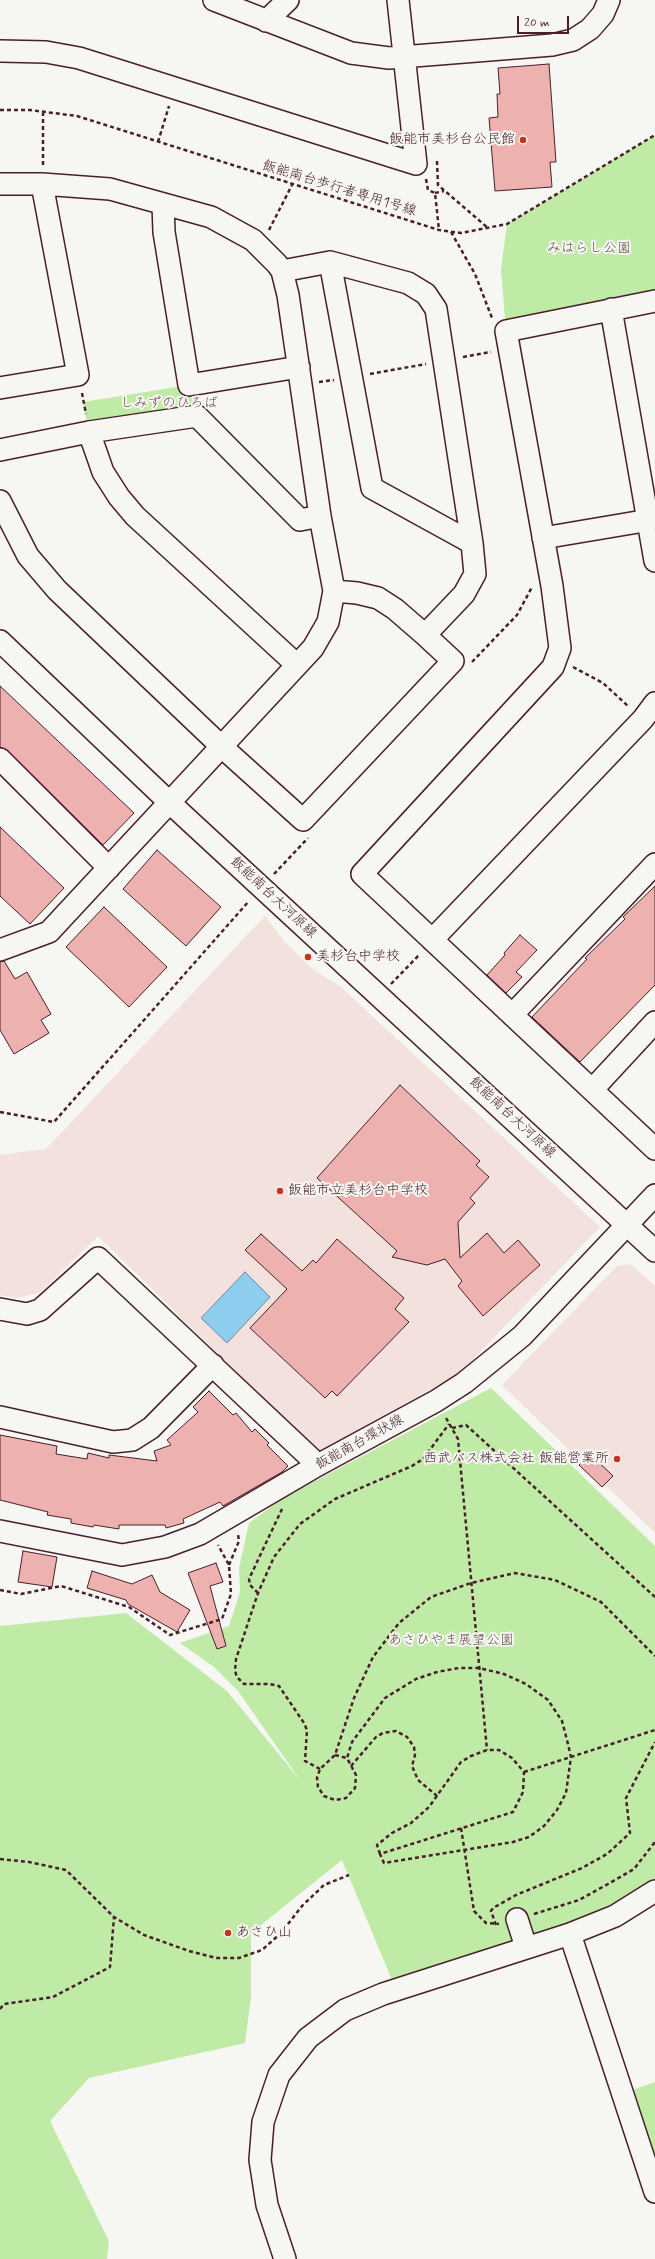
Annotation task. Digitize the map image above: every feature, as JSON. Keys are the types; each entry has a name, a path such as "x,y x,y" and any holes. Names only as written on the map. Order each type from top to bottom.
{"street":[{"path":"214,0 351,53 389,58 405,58 552,45 574,40 590,29 603,14 609,0"},
{"path":"266,21 288,0"},
{"path":"0,51 46,52 79,58 416,164 398,0"},
{"path":"0,184 42,184 110,189 211,217 253,240 277,264 282,271 300,376 320,516 334,591 328,622 313,648 222,747 49,932 0,950"},
{"path":"0,388 78,375 42,184"},
{"path":"163,204 164,232 189,385 300,376"},
{"path":"282,271 330,262 408,282 426,294 436,309 472,544 474,574 464,594 425,635"},
{"path":"330,262 372,488 472,544"},
{"path":"655,301 506,331 543,538 560,648 553,667 362,874 655,1149"},
{"path":"611,310 652,520 655,561"},
{"path":"0,450 90,432 197,416 300,520 320,516"},
{"path":"90,432 103,472 119,497 135,516 297,665"},
{"path":"0,501 28,556 56,590 222,747 303,820 453,661 395,609 378,598 357,593 334,591"},
{"path":"543,538 652,520"},
{"name":"飯能南台大河原線","path":"0,641 261,888 380,996 655,1251"},
{"path":"432,940 651,710"},
{"path":"0,759 109,868"},
{"path":"512,1015 655,864"},
{"path":"592,1090 655,1022"},
{"name":"飯能南台環状線","path":"0,1531 122,1555 165,1547 209,1529 318,1465 436,1401 497,1358 522,1336 655,1195"},
{"path":"0,1309 27,1314 40,1310 98,1258 318,1465"},
{"path":"0,1417 113,1442 132,1440 151,1428 213,1365"},
{"path":"285,2259 267,2205 260,2160 263,2122 279,2075 308,2038 345,2010 383,1994 570,1934 615,1916 654,1893"},
{"path":"517,1919 526,1947"},
{"path":"570,1934 655,2192"}],"path":[{"path":"158,142 174,88"},
{"name":"飯能南台歩行者専用1号線","path":"0,110 42,112 77,116 292,185 439,230 461,233 507,224 655,135"},
{"path":"42,112 42,184"},
{"path":"436,159 438,185 488,228"},
{"path":"416,164 424,165 428,190 435,192 445,191"},
{"path":"260,246 292,185"},
{"path":"435,192 439,230"},
{"path":"451,232 475,274 489,309 493,324"},
{"path":"300,376 352,377 492,352"},
{"path":"78,375 90,432"},
{"path":"556,660 651,710"},
{"path":"0,1112 54,1122 261,888"},
{"path":"380,996 432,940"},
{"path":"320,1770 305,1761 307,1730 304,1723 291,1706 287,1695 280,1686 268,1684 244,1684 237,1677 235,1671 236,1659 258,1593 274,1557 300,1524 335,1499 412,1466 423,1459 444,1429 450,1424"},
{"path":"486,1750 458,1439 452,1428 466,1425 655,1597"},
{"path":"258,1593 250,1585 249,1579 284,1506 274,1491"},
{"path":"229,1517 238,1532 239,1541 229,1565"},
{"path":"0,1590 21,1594 61,1586 129,1607 170,1635 222,1620 231,1594 229,1565 209,1529"},
{"path":"380,1854 513,1812 523,1792 524,1772 512,1758 499,1750 486,1750 470,1756 461,1762 429,1806 412,1823 392,1833 377,1845 380,1854 384,1863 513,1842 529,1837 544,1826 557,1810 566,1793 571,1757 562,1721 548,1700 526,1684 504,1674 479,1668 459,1668 437,1672 416,1679 385,1698 352,1742 347,1758 356,1775 355,1788 346,1798 335,1800 324,1796 318,1787 317,1778 320,1770 334,1755 354,1698 373,1657 399,1623 431,1598 471,1583 515,1573 555,1580 601,1602 655,1656"},
{"path":"524,1772 655,1730"},
{"path":"350,1766 376,1737 383,1733 396,1731 407,1737 414,1747 412,1766 418,1780 437,1796"},
{"path":"496,1925 491,1911 493,1908 516,1896 582,1868 607,1854 630,1834 626,1798 655,1742"},
{"path":"334,1755 347,1758"},
{"path":"461,1828 474,1911 486,1923 496,1925 579,1900 634,1868 655,1842"},
{"path":"0,1859 29,1862 66,1870 114,1917 144,1935 189,1952 216,1958 238,1958 262,1950 282,1933 302,1906 324,1885 349,1875"},
{"path":"0,2009 4,2004 53,1997 110,1967 114,1917"}],"shaded area":[{"name":"飯能市立美杉台中学校","path":"265,916 285,942 314,970 341,987 600,1227 461,1372 318,1452 98,1236 41,1292 18,1298 0,1295 0,1155 46,1149"},
{"name":"西武バス株式会社 飯能営業所","path":"631,1264 655,1286 655,1533 502,1385 617,1266"}],"green space":[{"name":"みはらし公園","path":"655,135 655,301 506,331 501,269 507,224"},
{"name":"しみずのひろば","path":"189,385 197,416 89,432 83,402"},
{"name":"あさひやま展望公園","path":"491,1388 655,1546 655,1879 615,1907 394,1985 342,1860 251,1933 251,1997 245,2043 89,2078 50,2121 109,2241 107,2259 0,2259 0,1626 126,1613 227,1691 300,1780 238,1691 214,1667 180,1643 229,1626 240,1592 239,1568 249,1523 283,1498"},
{"path":"655,2082 655,2172 627,2092"}],"water":[{"path":"245,1272 270,1297 227,1343 201,1318"}],"building":[{"name":"飯能市美杉台公民館","path":"549,64 556,162 550,162 552,187 495,191 489,118 498,117 497,94 500,94 498,68"},
{"path":"0,686 134,813 103,845 8,751 0,747"},
{"path":"0,827 64,888 30,924 0,896"},
{"path":"157,850 221,907 186,946 123,889"},
{"path":"655,886 655,985 580,1062 532,1017 587,959 585,958 625,919 623,917"},
{"path":"104,907 167,967 129,1007 66,947"},
{"path":"520,935 537,950 516,972 522,977 506,993 487,975"},
{"path":"4,961 15,979 27,972 51,1014 41,1020 49,1033 14,1054 0,1030 0,962"},
{"path":"400,1085 480,1161 476,1165 489,1177 470,1198 475,1203 458,1222 460,1258 487,1233 504,1253 518,1240 540,1265 483,1316 458,1286 462,1281 445,1259 427,1265 392,1257 397,1251 317,1178"},
{"path":"261,1234 302,1271 313,1260 316,1263 337,1239 404,1298 395,1309 409,1322 337,1396 332,1391 325,1398 250,1328 287,1289 245,1250"},
{"path":"209,1391 233,1415 236,1413 252,1432 255,1429 269,1443 267,1445 288,1466 282,1472 223,1506 220,1502 183,1519 184,1523 166,1528 165,1525 119,1525 119,1529 94,1525 93,1527 71,1523 71,1519 47,1515 48,1512 0,1500 0,1435 57,1446 56,1454 87,1459 88,1453 109,1458 109,1455 157,1461 154,1451 171,1445 167,1440 198,1412 193,1407"},
{"path":"590,1454 613,1476 602,1487 579,1465"},
{"path":"23,1551 57,1557 52,1587 18,1582"},
{"path":"216,1563 223,1582 210,1586 226,1646 217,1649 188,1573"},
{"path":"92,1571 132,1584 152,1575 160,1592 190,1610 177,1632 128,1604 126,1600 87,1588"}],"place":[{"name":"飯能市美杉台公民館","path":"523,140"},
{"name":"美杉台中学校","path":"308,957"},
{"name":"飯能市立美杉台中学校","path":"280,1191"},
{"name":"西武バス株式会社 飯能営業所","path":"617,1459"},
{"name":"あさひ山","path":"228,1933"}]}
